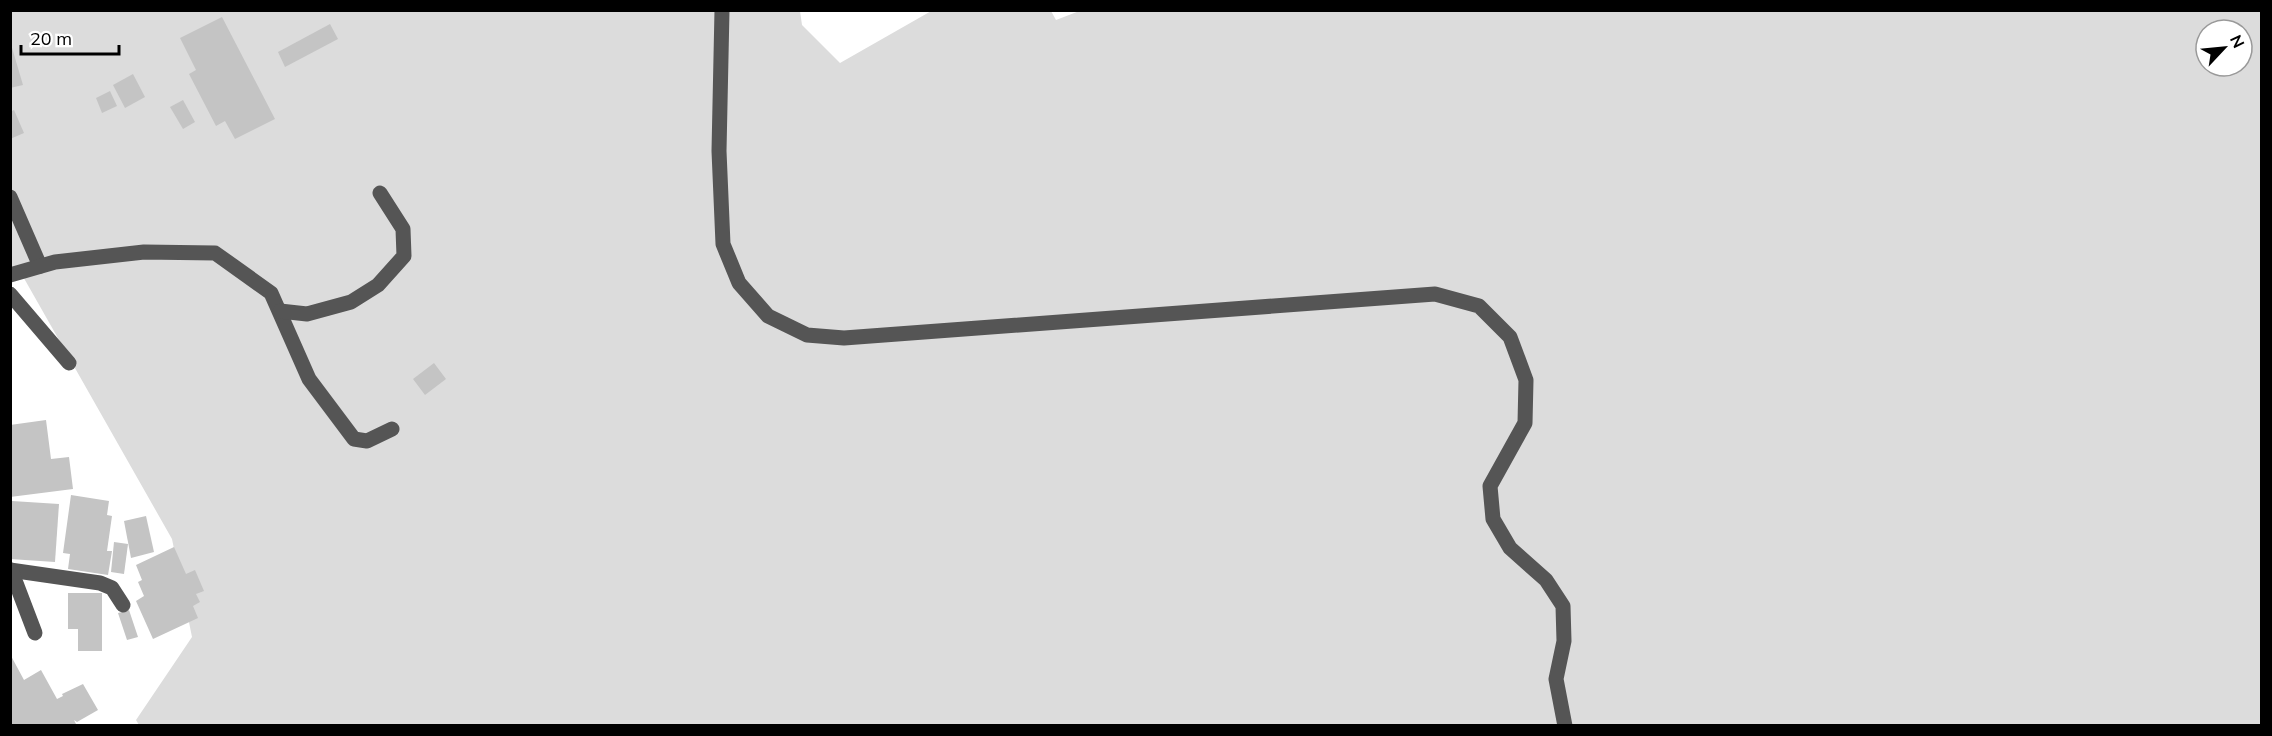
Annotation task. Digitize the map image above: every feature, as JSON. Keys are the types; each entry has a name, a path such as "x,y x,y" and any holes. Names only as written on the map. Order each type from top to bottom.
{"street":[{"path":"722,10 719,151 723,244 739,283 768,316 807,334 844,338 1435,294 1479,306 1510,337 1526,380 1525,423 1490,486 1493,519 1510,548 1546,580 1563,606 1564,641 1556,679 1565,726"},
{"path":"280,311 308,314 351,302 378,285 404,256 403,229 380,194"},
{"path":"10,197 40,266"},
{"path":"10,274 55,262 144,252 215,254 271,293 309,379 354,439 367,441 392,429"},
{"path":"10,294 69,363"},
{"path":"35,633 10,570 100,583 112,588 123,605"}],"shaded area":[{"path":"933,10 1051,11 1056,20 1082,10 2261,11 2261,725 139,725 136,720 192,637 172,539 21,273 11,266 10,11 800,11 802,25 840,63"}],"building":[{"path":"222,17 275,119 235,139 225,121 216,126 189,74 196,70 180,38"},
{"path":"330,24 338,39 285,67 278,52"},
{"path":"10,41 23,85 10,88"},
{"path":"133,74 145,97 125,108 113,85"},
{"path":"110,91 117,106 102,113 96,98"},
{"path":"183,100 195,122 183,129 170,107"},
{"path":"14,110 24,133 10,139 10,112"},
{"path":"434,363 446,379 425,395 413,379"},
{"path":"46,420 51,459 69,457 73,489 10,497 10,425"},
{"path":"71,495 109,501 107,515 112,516 107,551 112,551 108,575 68,569 70,554 63,553"},
{"path":"12,501 59,504 55,562 10,559"},
{"path":"146,516 154,552 131,558 124,521"},
{"path":"114,542 128,544 124,574 111,572"},
{"path":"174,547 186,574 195,570 204,591 196,594 200,602 193,606 198,618 153,639 136,601 144,596 138,582 142,580 136,565"},
{"path":"68,593 102,593 102,651 78,651 78,629 68,629"},
{"path":"129,610 138,637 127,640 118,613"},
{"path":"10,654 24,680 41,670 57,699 63,696 62,694 83,684 98,710 77,722 74,720 77,726 10,726"}]}
